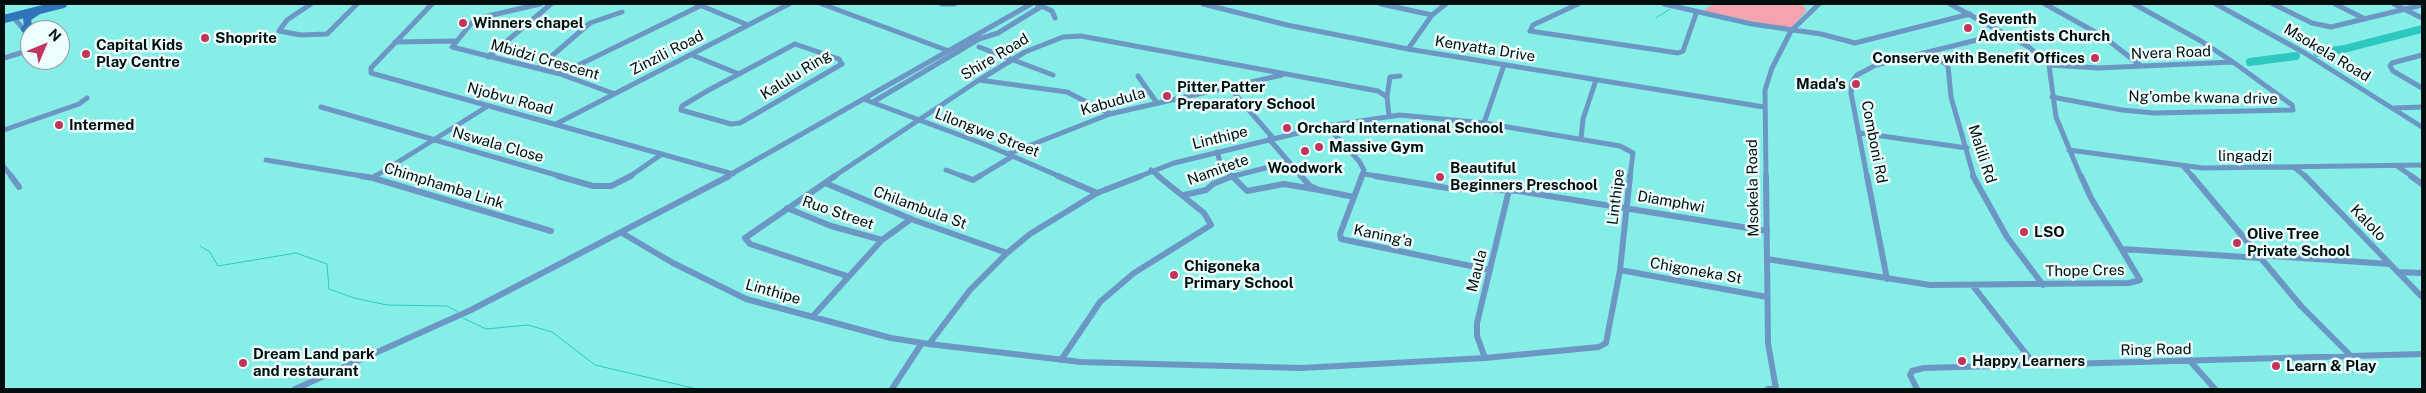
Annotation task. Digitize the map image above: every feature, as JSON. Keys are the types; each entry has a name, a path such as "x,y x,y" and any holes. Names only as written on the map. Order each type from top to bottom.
{"main road":[{"path":"4,20 12,16 63,4"},
{"path":"27,20 27,18 38,10"},
{"path":"4,20 18,23"}],"street":[{"path":"310,4 287,20 279,32 327,34 358,4"},
{"name":"Njobvu Road","path":"432,4 371,68 371,73 733,174"},
{"name":"Mbidzi Crescent","path":"540,4 475,19 452,46 455,49 560,74 615,94"},
{"path":"488,57 551,4"},
{"name":"Zinzili Road","path":"556,124 789,4"},
{"path":"827,4 950,51"},
{"path":"942,4 954,4"},
{"path":"295,389 464,313 622,233 866,100 1030,4"},
{"name":"Kenyatta Drive","path":"1203,4 1287,25 1408,49 1764,107"},
{"path":"1381,4 1432,14"},
{"path":"1408,49 1432,14 1446,4"},
{"path":"1578,4 1533,25 1530,31 1678,53 1683,51 1697,11"},
{"path":"1664,4 1791,31 1821,34 1855,43 1970,14"},
{"name":"Msokela Road","path":"1776,389 1768,343 1765,90 1772,68 1791,31 1818,4"},
{"path":"1950,4 2029,47 2049,65"},
{"path":"2045,4 2104,37 2141,66"},
{"path":"2134,4 2233,62"},
{"name":"Msokela Road","path":"2216,4 2303,52 2422,127"},
{"path":"2272,4 2324,27 2331,27 2422,5"},
{"path":"2335,4 2365,19"},
{"path":"2394,4 2422,18"},
{"path":"560,74 698,5 748,25"},
{"path":"873,102 979,39 998,33 1040,5 1054,13 1055,18"},
{"path":"538,68 590,23 622,12"},
{"path":"12,16 18,23"},
{"name":"Comboni Rd","path":"1887,279 1851,93 1854,78 1871,67 2005,33"},
{"name":"Shire Road","path":"848,276 790,259 747,243 747,236 979,80 1043,44 1075,35 1374,90 1382,92 1387,97"},
{"path":"395,42 455,41"},
{"name":"Kalulu Ring","path":"795,44 803,45 843,62 839,67 740,123 731,124 681,110 682,106 739,74 795,44"},
{"path":"979,47 1053,75"},
{"name":"Malili Rd","path":"1931,52 1948,66 1951,97 1974,178 2018,254 2043,285"},
{"path":"4,58 20,53"},
{"path":"692,55 739,74"},
{"path":"2422,55 2392,63 2390,66 2394,71 2422,88"},
{"name":"Nvera Road","path":"2049,65 2141,66 2233,62"},
{"name":"Ng'ombe kwana drive","path":"2052,97 2122,110 2154,113 2288,112 2294,109 2285,100 2233,62"},
{"path":"1484,123 1504,65"},
{"name":"Thope Cres","path":"1767,258 1930,285 2043,285 2138,281 2139,275 2091,198 2069,150 2056,117 2049,65"},
{"name":"Kabudula","path":"946,170 973,180 1011,155 1110,114 1288,74"},
{"path":"1138,76 1157,103"},
{"path":"1388,116 1387,97 1390,77 1400,76"},
{"path":"979,80 1067,92 1110,114"},
{"path":"1581,140 1583,119 1596,80"},
{"path":"1229,87 1289,162 1310,186 1319,190"},
{"path":"4,130 78,104 87,98"},
{"name":"Lilongwe Street","path":"866,100 1011,155 1097,193"},
{"name":"Chimphamba Link","path":"373,178 488,106"},
{"name":"Nswala Close","path":"321,107 599,187 611,186 628,179 662,154"},
{"path":"2393,108 2422,107"},
{"name":"Linthipe","path":"622,233 673,263 746,299 890,338 922,343 929,344 1061,360 1171,366 1301,368 1485,358 1603,346 1609,339 1620,270 1633,153 1624,147 1484,123 1422,116 1388,116 1327,126 1216,152 1151,170 1097,193 1030,234 1007,253 970,290 929,344"},
{"path":"1327,126 1359,160 1364,174"},
{"path":"1860,133 1967,148"},
{"name":"lingadzi","path":"2069,150 2184,167 2295,168 2422,165"},
{"path":"1216,152 1221,165 1250,192 1284,184 1354,197"},
{"path":"266,160 373,178"},
{"name":"Namitete","path":"1184,195 1206,190 1212,184 1232,177 1289,162"},
{"path":"2396,166 2422,184"},
{"path":"4,167 19,187"},
{"path":"2184,167 2314,320 2351,356"},
{"name":"Kalolo","path":"2295,168 2307,178 2422,297"},
{"path":"1061,360 1096,307 1107,296 1134,272 1211,225 1204,213 1151,170"},
{"name":"Diamphwi","path":"1364,174 1440,187 1508,190 1627,207 1766,231"},
{"name":"Kaning'a","path":"1364,174 1340,234 1342,239 1490,270"},
{"name":"Chimphamba Link","path":"373,178 551,231"},
{"name":"Chilambula St","path":"825,183 911,219 1007,253"},
{"name":"Maula","path":"1485,358 1476,330 1508,190"},
{"name":"Ruo Street","path":"787,208 831,226 882,240"},
{"path":"812,316 882,240 911,219"},
{"path":"2122,249 2390,264"},
{"name":"Chigoneka St","path":"1620,270 1767,296"},
{"path":"2398,272 2422,273"},
{"path":"1973,286 2035,365"},
{"path":"892,389 922,343"},
{"name":"Ring Road","path":"1917,389 1910,375 1917,368 2422,354"},
{"path":"2190,361 2215,389"},
{"path":"1768,389 1776,389"}],"shaded area":[{"path":"1714,4 1801,4 1807,10 1790,29 1702,11"}],"waterway":[{"path":"1656,18 1670,9"},
{"path":"2317,53 2344,49 2422,29"},
{"path":"2250,62 2296,56"},
{"path":"200,246 210,252 218,266 296,253 327,264 329,289 354,298 387,305 447,306 458,312"},
{"path":"463,318 486,329 528,325 552,332 595,365 697,389"}],"place":[{"name":"Winners chapel","path":"463,23"},
{"name":"Seventh Adventists Church","path":"1968,28"},
{"name":"Shoprite","path":"205,38"},
{"name":"Capital Kids Play Centre","path":"86,54"},
{"name":"Conserve with Benefit Offices","path":"2095,58"},
{"name":"Mada's","path":"1856,84"},
{"name":"Pitter Patter Preparatory School","path":"1167,96"},
{"name":"Intermed","path":"59,125"},
{"name":"Orchard International School","path":"1287,128"},
{"name":"Massive Gym","path":"1319,147"},
{"name":"Woodwork","path":"1305,151"},
{"name":"Beautiful Beginners Preschool","path":"1440,177"},
{"name":"LSO","path":"2024,232"},
{"name":"Olive Tree Private School","path":"2237,243"},
{"name":"Chigoneka Primary School","path":"1174,275"},
{"name":"Happy Learners","path":"1962,361"},
{"name":"Dream Land park and restaurant","path":"243,363"},
{"name":"Learn & Play","path":"2276,366"}]}
